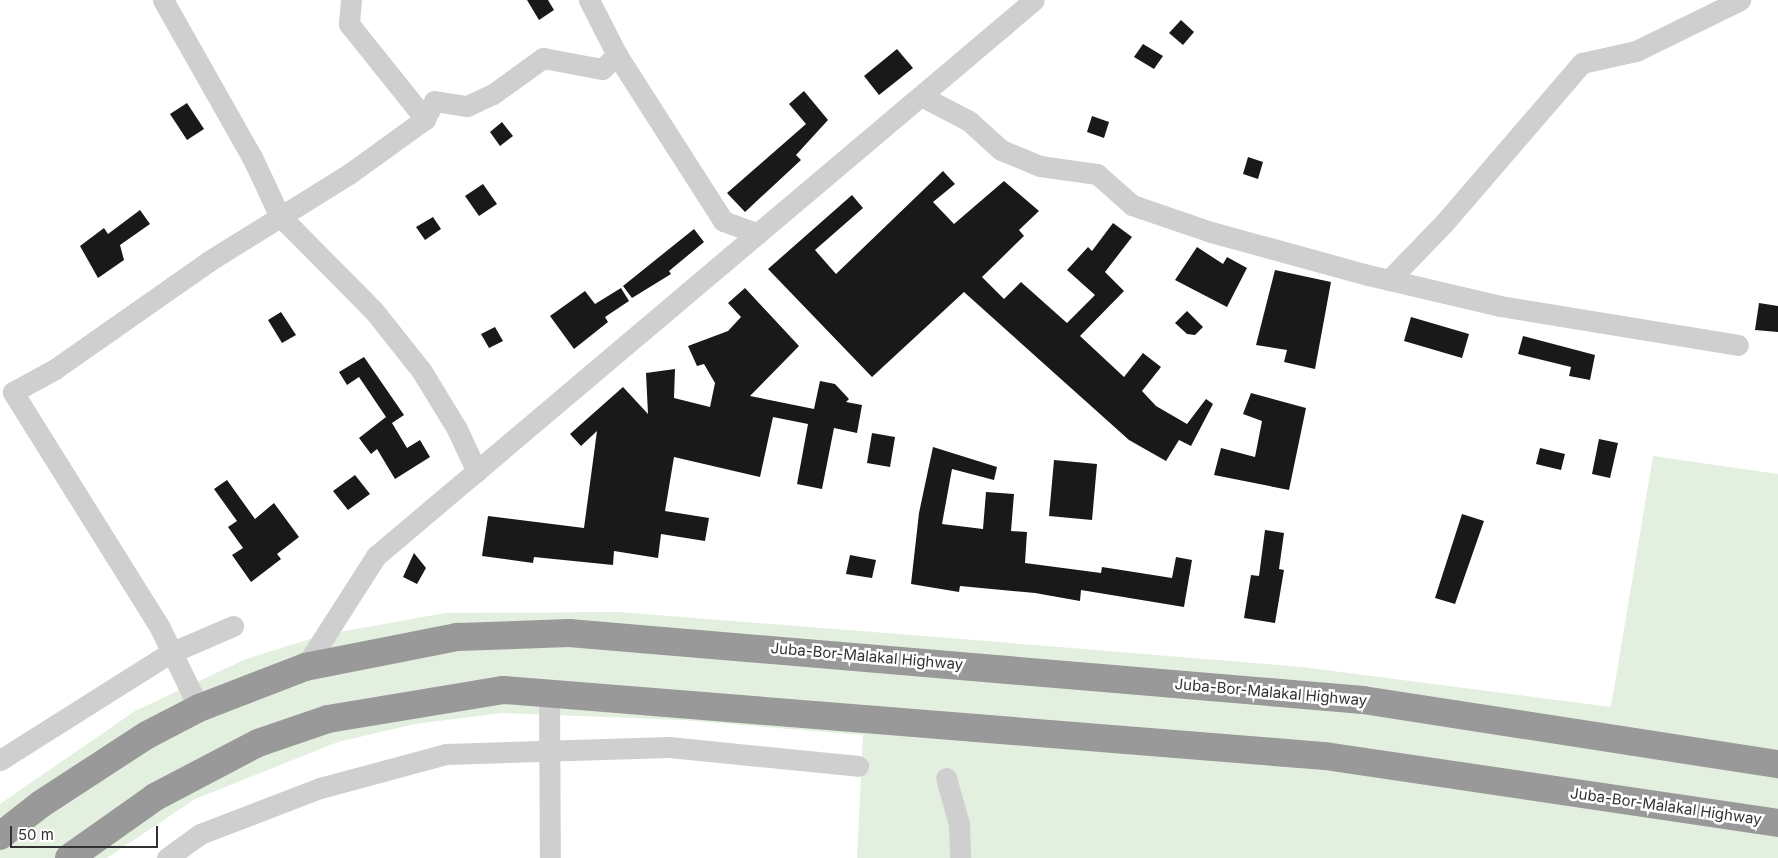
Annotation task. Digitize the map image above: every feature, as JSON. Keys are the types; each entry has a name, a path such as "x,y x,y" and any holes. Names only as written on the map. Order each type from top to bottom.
{"highway":[{"name":"Juba-Bor-Malakal Highway","path":"0,836 42,804 131,746 199,708 305,667 457,637 569,633 1363,700 1778,764"},
{"name":"Juba-Bor-Malakal Highway","path":"69,858 156,797 258,743 328,719 416,702 504,690 549,692 1325,756 1778,823"}],"street":[{"path":"163,0 252,157 279,215 374,311 421,370 457,429 477,472"},
{"path":"351,0 349,24 425,119"},
{"path":"589,0 617,55 723,221 758,234"},
{"path":"305,667 376,556 1034,0"},
{"path":"1389,280 1445,222 1582,63 1636,51 1740,0"},
{"path":"199,708 159,626 13,392 55,369 279,215 349,174 425,119 434,102 466,106 493,94 544,58 602,69 617,55"},
{"path":"921,96 969,121 1001,150 1040,166 1097,174 1132,205 1211,232 1389,280 1500,306 1738,345"},
{"path":"0,760 168,654 233,626"},
{"path":"549,692 550,858"},
{"path":"167,858 200,834 320,788 446,754 550,749 669,747 858,766"},
{"path":"946,778 959,824 960,858"}],"green space":[{"path":"1653,456 1778,474 1778,858 857,858 863,735 682,720 502,713 415,724 338,742 195,799 107,858 0,858 0,804 135,711 246,659 323,635 445,613 618,612 962,639 1302,667 1611,707"}],"building":[{"path":"527,0 548,0 554,10 539,20"},
{"path":"1181,20 1194,32 1183,45 1169,33"},
{"path":"1143,44 1163,56 1154,69 1134,57"},
{"path":"897,49 913,68 879,95 864,76"},
{"path":"804,91 828,120 796,155 801,160 745,212 727,193 806,124 789,104"},
{"path":"187,103 204,129 187,140 170,114"},
{"path":"1092,116 1109,122 1104,138 1087,132"},
{"path":"502,122 513,136 500,146 490,132"},
{"path":"1248,157 1263,162 1258,179 1243,174"},
{"path":"943,171 955,184 933,202 954,224 1004,181 1039,211 1019,230 1024,236 982,277 1004,299 1021,282 1067,323 1095,295 1067,270 1088,247 1092,251 1113,223 1132,237 1105,272 1124,291 1080,336 1124,377 1143,353 1161,367 1142,391 1156,406 1187,424 1206,399 1213,404 1191,446 1179,440 1166,461 1129,440 964,292 872,377 768,269 852,195 863,208 815,250 836,274"},
{"path":"483,184 497,204 479,216 465,196"},
{"path":"140,210 150,224 120,245 124,260 98,278 80,246 104,228 108,234"},
{"path":"433,217 441,229 425,240 416,227"},
{"path":"694,229 704,242 669,271 671,274 632,298 623,286"},
{"path":"1197,247 1223,264 1227,257 1247,268 1227,307 1175,280"},
{"path":"1275,270 1331,282 1315,369 1284,362 1287,350 1256,345"},
{"path":"621,288 629,301 605,317 608,322 574,349 550,316 585,291 595,304"},
{"path":"745,288 799,346 750,396 814,409 820,381 835,384 849,399 846,402 862,405 857,433 834,428 822,489 797,484 808,424 773,417 760,477 674,457 665,511 709,518 705,541 661,534 658,558 614,551 613,565 534,557 533,563 482,556 488,516 584,528 597,431 581,446 570,434 623,387 648,414 646,373 675,369 674,398 710,407 715,383 704,364 697,366 688,346 728,331 741,317 728,303"},
{"path":"1759,303 1778,306 1778,332 1755,330"},
{"path":"1187,311 1203,327 1195,335 1187,334 1175,323"},
{"path":"281,312 296,335 282,343 268,320"},
{"path":"1411,317 1469,334 1462,358 1404,341"},
{"path":"495,327 503,341 489,348 481,334"},
{"path":"1523,336 1595,355 1590,380 1569,376 1571,367 1518,354"},
{"path":"364,357 404,415 392,423 407,448 420,440 430,457 395,479 377,449 371,454 359,438 386,417 359,377 347,385 339,372"},
{"path":"1251,393 1306,408 1289,490 1214,475 1221,448 1255,457 1262,421 1243,414"},
{"path":"872,433 895,437 890,467 867,463"},
{"path":"1599,439 1618,443 1610,478 1592,474"},
{"path":"933,447 997,467 994,480 952,469 942,524 983,529 986,492 1014,494 1011,531 1027,532 1025,563 1101,573 1102,567 1172,578 1176,557 1192,560 1184,607 1081,590 1080,601 1035,593 960,586 959,592 911,584 919,513"},
{"path":"1540,448 1565,454 1561,470 1536,464"},
{"path":"1054,460 1097,464 1092,520 1049,516"},
{"path":"355,475 370,494 348,510 333,491"},
{"path":"227,480 255,519 274,503 299,537 277,554 281,559 251,582 232,555 243,548 228,527 237,521 214,489"},
{"path":"1462,514 1484,521 1455,604 1435,598"},
{"path":"1265,530 1284,533 1279,569 1284,570 1275,623 1244,618 1251,575 1259,576"},
{"path":"414,553 426,568 417,584 403,577"},
{"path":"850,555 876,560 872,578 846,574"}]}
